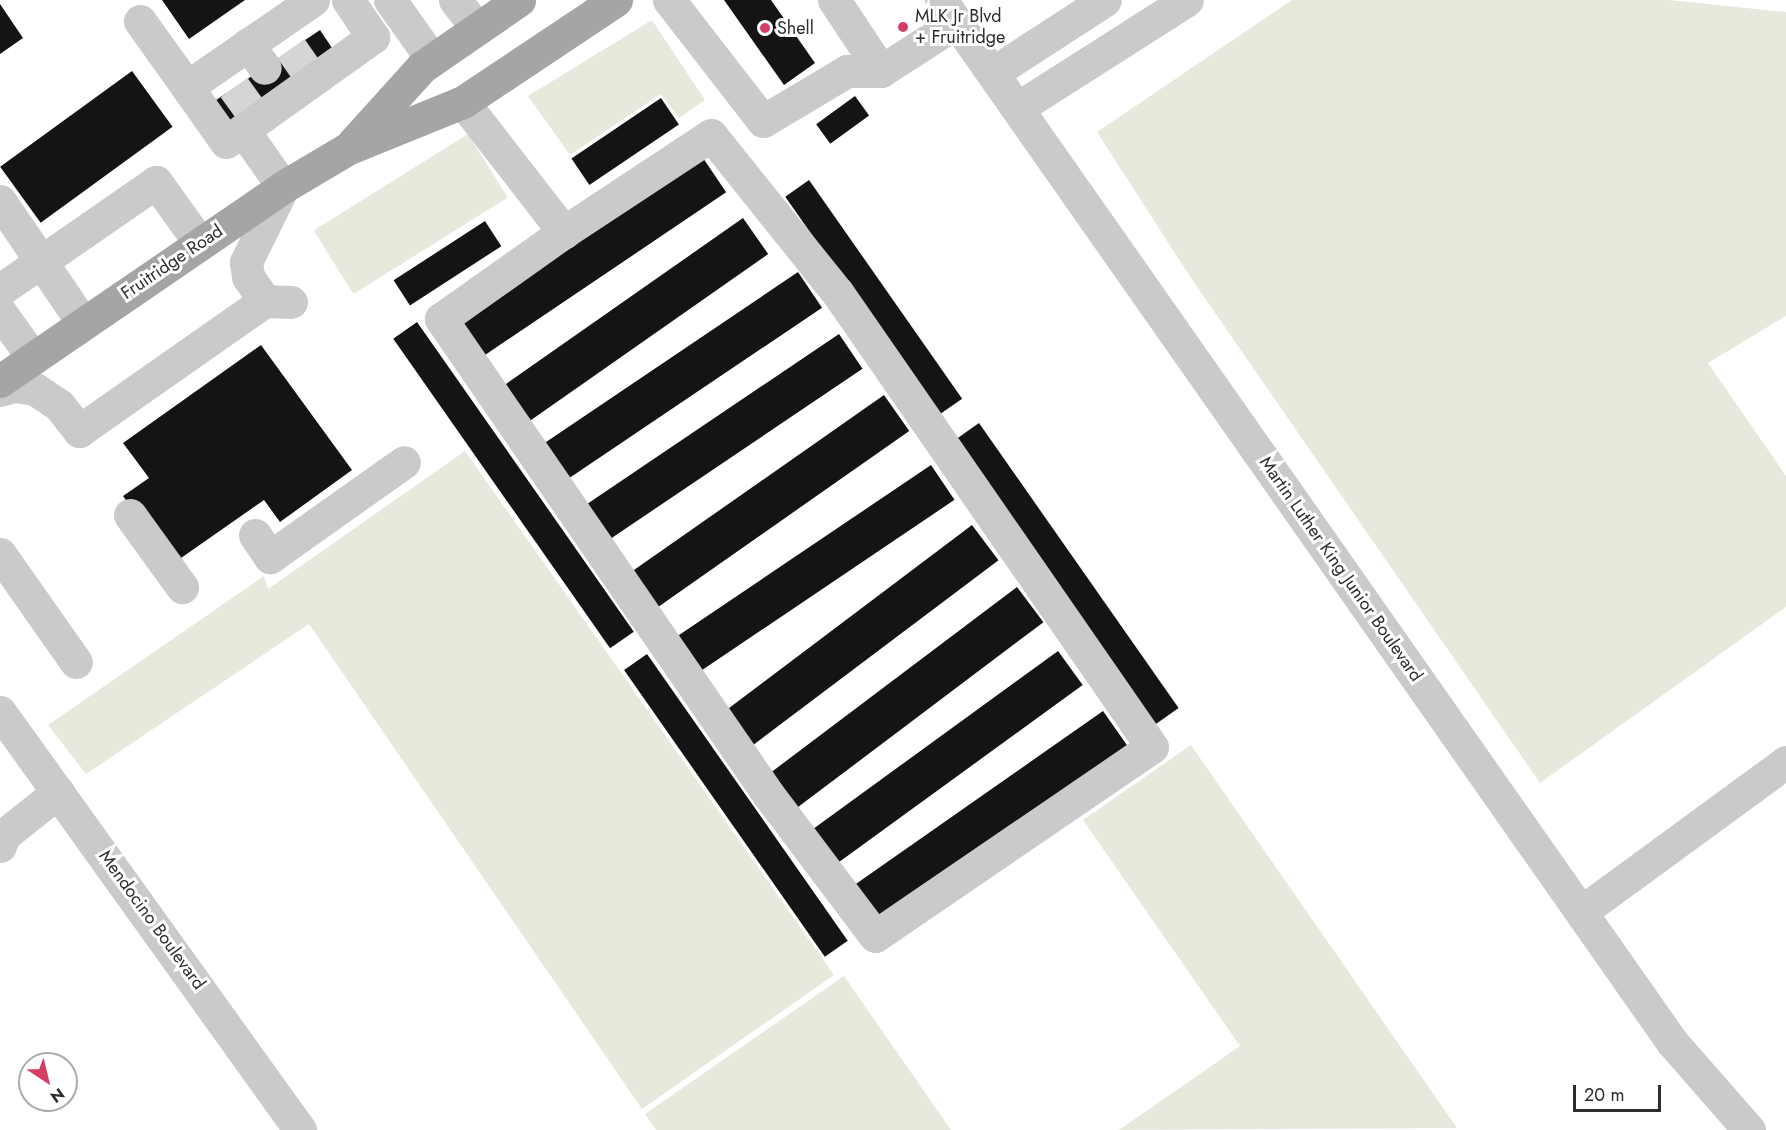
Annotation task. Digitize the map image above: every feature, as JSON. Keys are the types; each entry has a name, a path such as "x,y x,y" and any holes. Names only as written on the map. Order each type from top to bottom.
{"main road":[{"name":"Fruitridge Road","path":"347,149 432,59 519,0"},
{"name":"Fruitridge Road","path":"0,381 283,186 347,149 463,102 616,0"}],"street":[{"path":"240,102 269,75 296,56 313,0"},
{"path":"140,21 226,142 240,102 269,75 296,56 373,37 348,0"},
{"path":"390,0 432,59"},
{"path":"455,0 477,28"},
{"path":"669,0 764,122 847,71 881,71 949,11"},
{"path":"834,0 881,71"},
{"path":"994,72 1105,0"},
{"path":"1019,107 1186,0"},
{"name":"Martin Luther King Junior Boulevard","path":"949,11 1019,107 1672,1042 1749,1130"},
{"path":"0,390 14,386 35,389 59,405 79,431 278,302 248,277 246,262 283,186 240,102 187,87"},
{"path":"463,102 564,232"},
{"path":"711,135 837,292 1152,747 875,936 768,794 441,319 564,232 711,135"},
{"path":"0,290 156,182 200,243"},
{"path":"0,201 83,323"},
{"path":"0,312 33,358"},
{"path":"255,535 270,557 404,462"},
{"path":"130,515 182,586"},
{"path":"0,554 76,662"},
{"name":"Mendocino Boulevard","path":"0,712 300,1130"},
{"path":"1581,912 1786,762"},
{"path":"0,846 4,835 58,792"}],"shaded area":[{"path":"1292,0 1669,0 1786,12 1786,316 1708,363 1786,476 1786,607 1540,783 1191,278 1097,132"},
{"path":"652,20 705,100 679,118 661,94 570,155 528,96"},
{"path":"468,134 508,198 353,294 314,230"},
{"path":"465,451 834,975 642,1109 309,624 86,774 48,725 264,576 268,589"},
{"path":"1191,745 1457,1128 1119,1130 1240,1046 1083,820"},
{"path":"844,976 951,1130 656,1130 645,1114"}],"building":[{"path":"162,0 245,0 189,39"},
{"path":"724,0 771,0 815,63 784,85"},
{"path":"0,4 23,38 0,54"},
{"path":"320,30 335,52 226,126 211,103"},
{"path":"132,71 173,127 41,223 0,167"},
{"path":"855,96 869,115 830,144 816,124"},
{"path":"661,98 679,125 589,185 571,158"},
{"path":"701,155 726,192 480,358 455,321"},
{"path":"809,180 962,399 938,415 785,197"},
{"path":"743,218 768,254 526,424 501,388"},
{"path":"485,221 501,246 410,306 394,280"},
{"path":"798,272 822,308 568,479 543,444"},
{"path":"417,322 634,632 610,648 393,339"},
{"path":"839,334 862,369 608,540 584,506"},
{"path":"261,345 352,470 280,522 264,500 171,565 123,496 149,478 123,443"},
{"path":"884,395 909,431 658,607 633,571"},
{"path":"979,423 1179,708 1155,725 955,440"},
{"path":"931,465 954,500 700,671 676,637"},
{"path":"972,525 998,560 751,747 724,712"},
{"path":"1017,587 1043,622 797,808 770,773"},
{"path":"1058,651 1083,685 834,865 810,831"},
{"path":"647,654 848,941 825,957 624,670"},
{"path":"1103,711 1128,747 874,925 849,889"}],"tunnel":[{"path":"291,48 307,71"},
{"path":"234,87 250,109"}],"place":[{"name":"MLK Jr Blvd + Fruitridge","path":"903,27"},
{"name":"Shell","path":"765,28"}]}
